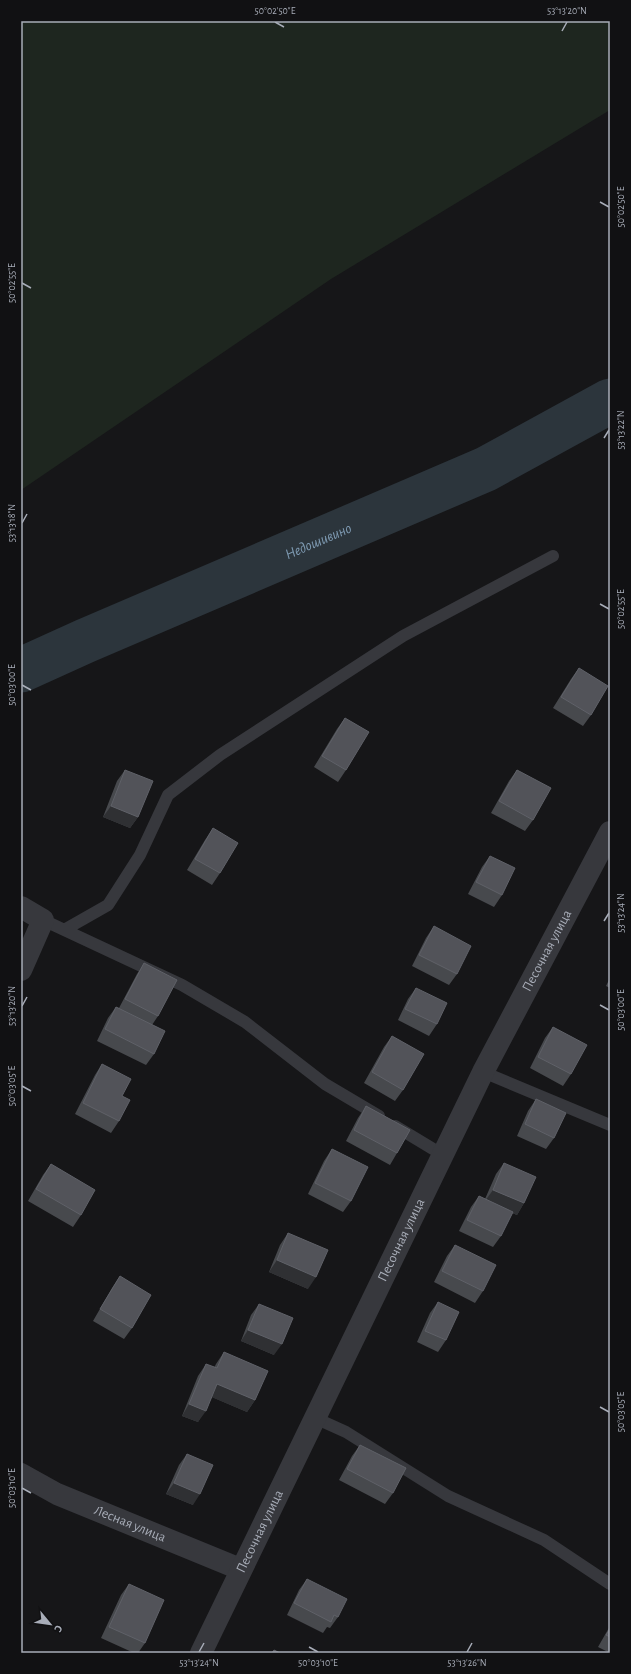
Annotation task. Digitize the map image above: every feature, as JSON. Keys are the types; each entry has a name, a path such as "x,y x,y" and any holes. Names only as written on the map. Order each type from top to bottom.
{"street":[{"name":"Песочная улица","path":"200,1653 483,1072 610,832"},
{"path":"21,907 43,920 21,970"},
{"name":"Лесная улица","path":"21,1474 57,1494 240,1569"}],"lane":[{"path":"64,930 108,906 140,855 168,794 220,755 403,636 552,556"},
{"path":"43,920 182,985 245,1022 325,1084 443,1155"},
{"path":"483,1072 610,1125"},
{"path":"315,1418 346,1432 448,1496 544,1540 610,1584"}],"shaded area":[{"path":"21,21 610,21 610,110 331,279 21,490"}],"building":[{"path":"579,668 608,686 591,715 561,697"},
{"path":"345,718 369,732 346,770 322,756"},
{"path":"125,770 153,781 138,817 111,806"},
{"path":"517,770 551,788 533,820 499,801"},
{"path":"213,828 238,843 220,873 195,859"},
{"path":"490,856 515,868 502,895 476,882"},
{"path":"434,926 471,946 457,974 419,955"},
{"path":"144,963 177,980 158,1016 125,999"},
{"path":"416,988 447,1003 437,1024 405,1009"},
{"path":"116,1007 165,1031 154,1054 105,1029"},
{"path":"553,1027 587,1045 571,1074 538,1057"},
{"path":"392,1036 424,1054 403,1090 372,1072"},
{"path":"102,1064 131,1079 122,1096 130,1100 119,1121 83,1103"},
{"path":"536,1099 566,1113 554,1138 525,1124"},
{"path":"366,1106 410,1130 397,1153 354,1130"},
{"path":"332,1149 368,1167 351,1201 315,1183"},
{"path":"504,1163 536,1177 524,1203 493,1190"},
{"path":"51,1164 95,1190 81,1215 36,1189"},
{"path":"479,1196 513,1212 501,1236 467,1220"},
{"path":"288,1233 328,1250 316,1277 277,1260"},
{"path":"455,1245 496,1265 483,1291 442,1271"},
{"path":"120,1276 151,1295 132,1328 100,1309"},
{"path":"438,1302 459,1312 446,1340 425,1331"},
{"path":"259,1304 293,1318 282,1344 248,1330"},
{"path":"224,1352 268,1371 255,1400 217,1384 206,1411 189,1404 206,1364 217,1368"},
{"path":"360,1445 406,1468 393,1493 347,1469"},
{"path":"187,1454 213,1465 200,1494 174,1483"},
{"path":"307,1579 347,1599 338,1617 334,1615 331,1622 294,1603"},
{"path":"129,1584 164,1600 145,1643 109,1627"},
{"path":"610,1629 610,1637 606,1635"},
{"path":"274,1650 280,1653 272,1653"}],"waterway":[{"name":"Недошивино","path":"21,670 85,641 486,469 610,401"}]}
